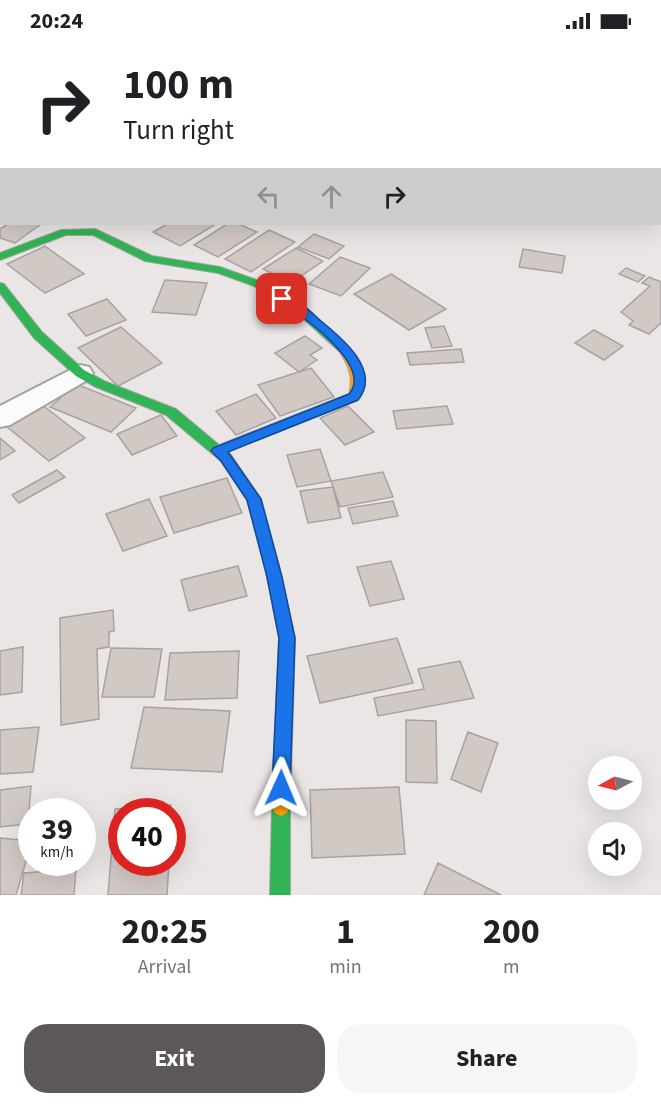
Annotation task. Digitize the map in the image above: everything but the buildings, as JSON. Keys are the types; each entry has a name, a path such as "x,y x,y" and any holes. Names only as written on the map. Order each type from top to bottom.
{"street":[{"path":"0,257 62,232 86,230 99,233 146,259 244,277 301,310 346,349 356,367 359,381 359,390 354,397 218,451"},
{"path":"0,286 38,335 80,373 100,384 171,412 226,458 254,499 275,577 287,638 282,723 280,895"},
{"path":"0,418 80,373"}],"traffic: fast":[{"path":"0,257 65,232 95,232 149,259 220,270 258,284 300,310 344,349"},
{"path":"0,286 38,335 80,373 100,384 171,412 226,458 254,499 272,566"},
{"path":"280,895 281,807"}],"traffic: slow":[{"path":"217,451 354,397 358,383 357,372 344,349"},
{"path":"272,566 287,638 281,807"}],"route":[{"path":"281,788 287,638 275,577 254,499 226,458 218,451 337,405 354,397 359,390 356,367 346,349 301,310 282,299"}]}
